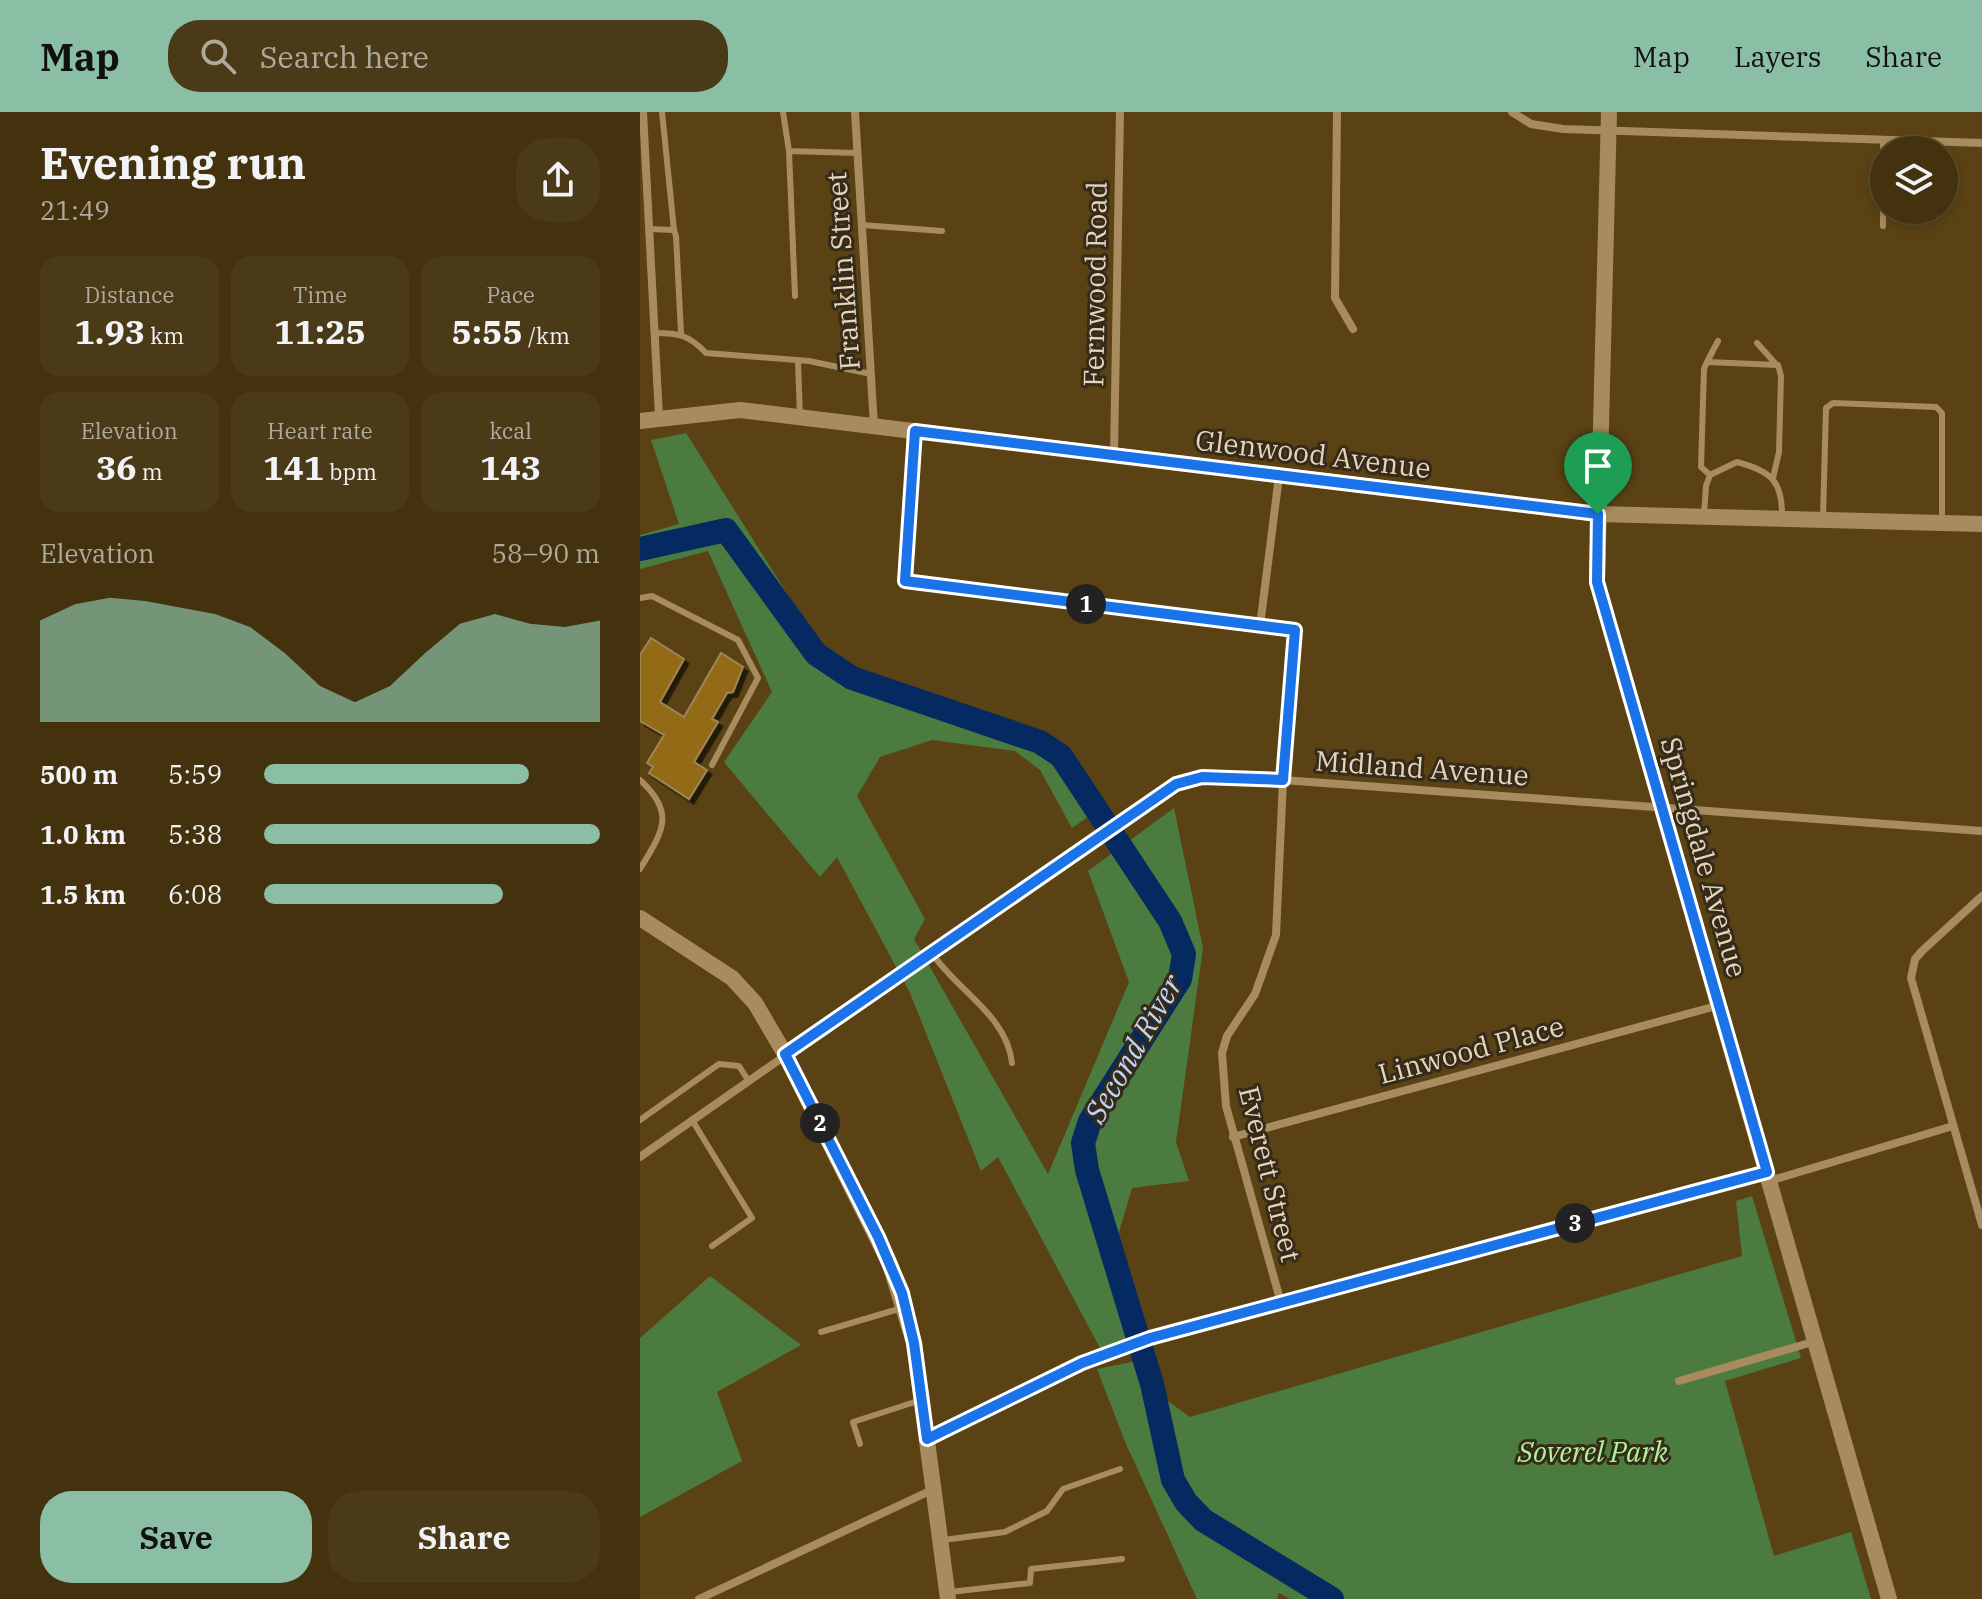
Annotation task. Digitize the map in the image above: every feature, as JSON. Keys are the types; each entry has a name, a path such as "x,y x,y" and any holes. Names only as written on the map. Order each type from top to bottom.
{"street":[{"path":"643,112 659,417"},
{"name":"Franklin Street","path":"855,112 874,426"},
{"name":"Fernwood Road","path":"1114,456 1120,112"},
{"path":"1337,112 1335,298 1353,329"},
{"path":"1512,112 1531,124 1563,129 1608,120 1870,138"},
{"name":"Springdale Avenue","path":"1608,120 1597,582 1889,1599"},
{"path":"1958,142 1982,143"},
{"name":"Glenwood Avenue","path":"640,421 740,410 1598,514 1982,524"},
{"path":"915,431 905,581 1260,626 1279,476"},
{"name":"Everett Street","path":"1260,626 1295,630 1283,780 1276,935 1255,994 1227,1036 1222,1053 1223,1088 1233,1137 1281,1303"},
{"name":"Midland Avenue","path":"640,1157 1163,792 1189,779 1283,780 1982,831"},
{"path":"1982,896 1922,951 1911,968 1913,987 1982,1225"},
{"path":"640,918 719,968 745,989 785,1054 878,1237 906,1307 947,1596"},
{"name":"Linwood Place","path":"1233,1137 1720,1005"},
{"path":"927,1439 1082,1363 1150,1338 1953,1126"},
{"path":"1679,1381 1816,1340"},
{"path":"699,1599 932,1490"}],"lane":[{"path":"662,112 681,333"},
{"path":"783,112 789,151 795,296"},
{"path":"789,151 857,153"},
{"path":"862,225 942,231"},
{"path":"649,229 674,230"},
{"path":"655,333 681,333 706,353 798,361 871,374"},
{"path":"1710,475 1701,467 1704,369 1718,341"},
{"path":"1757,343 1767,357 1778,365 1781,376 1779,452 1773,478"},
{"path":"798,361 800,417"},
{"path":"1707,362 1778,365"},
{"path":"1823,519 1824,411 1833,403 1938,408 1942,413 1942,522"},
{"path":"1704,516 1710,475 1737,462 1757,467 1773,478 1782,496 1782,518"},
{"path":"640,598 652,596 738,640 758,678 712,765"},
{"path":"640,780 657,796 663,809 663,822 640,869"},
{"path":"931,952 945,973 987,1010 1010,1048 1012,1063"},
{"path":"640,1120 719,1064 739,1066 748,1080"},
{"path":"692,1120 752,1218 712,1246"},
{"path":"821,1332 906,1307"},
{"path":"860,1444 853,1422 921,1400"},
{"path":"940,1540 1005,1532 1047,1511 1063,1489 1120,1469"},
{"path":"947,1596 1030,1583 1031,1569 1122,1559"}],"green space":[{"path":"686,433 827,657 1045,740 1095,812 1072,828 1040,770 1015,751 932,740 880,757 857,796 925,919 914,939 1048,1174 1129,982 1088,871 1174,808 1203,948 1176,1142 1189,1181 1132,1188 1117,1239 1146,1336 1101,1350 998,1157 981,1171 910,993 837,857 820,877 724,762 772,692 708,551 640,569 640,535 679,524 651,440"},
{"name":"Soverel Park","path":"1752,1196 1801,1358 1725,1381 1774,1556 1851,1532 1871,1599 1290,1599 1279,1593 1277,1599 1197,1599 1126,1444 1097,1369 1147,1359 1161,1396 1190,1417 1742,1256 1736,1201"},
{"path":"710,1276 801,1345 717,1392 742,1461 640,1517 640,1338"}],"building":[{"path":"651,638 684,659 660,702 684,717 721,653 743,667 733,692 727,693 712,719 718,722 694,762 707,770 689,799 649,773 653,767 647,763 664,735 640,721 640,655"}],"waterway":[{"name":"Second River","path":"640,549 726,530 816,654 852,678 1040,742 1061,756 1170,921 1184,954 1180,979 1090,1121 1083,1143 1087,1170 1152,1384 1173,1480 1186,1502 1203,1520 1332,1599"}],"route":[{"path":"915,431 1598,514 1597,582 1767,1172 1150,1338 1082,1363 927,1439 914,1343 902,1293 878,1237 785,1054 1176,784 1202,777 1283,780 1295,630 905,581 915,431"}]}
